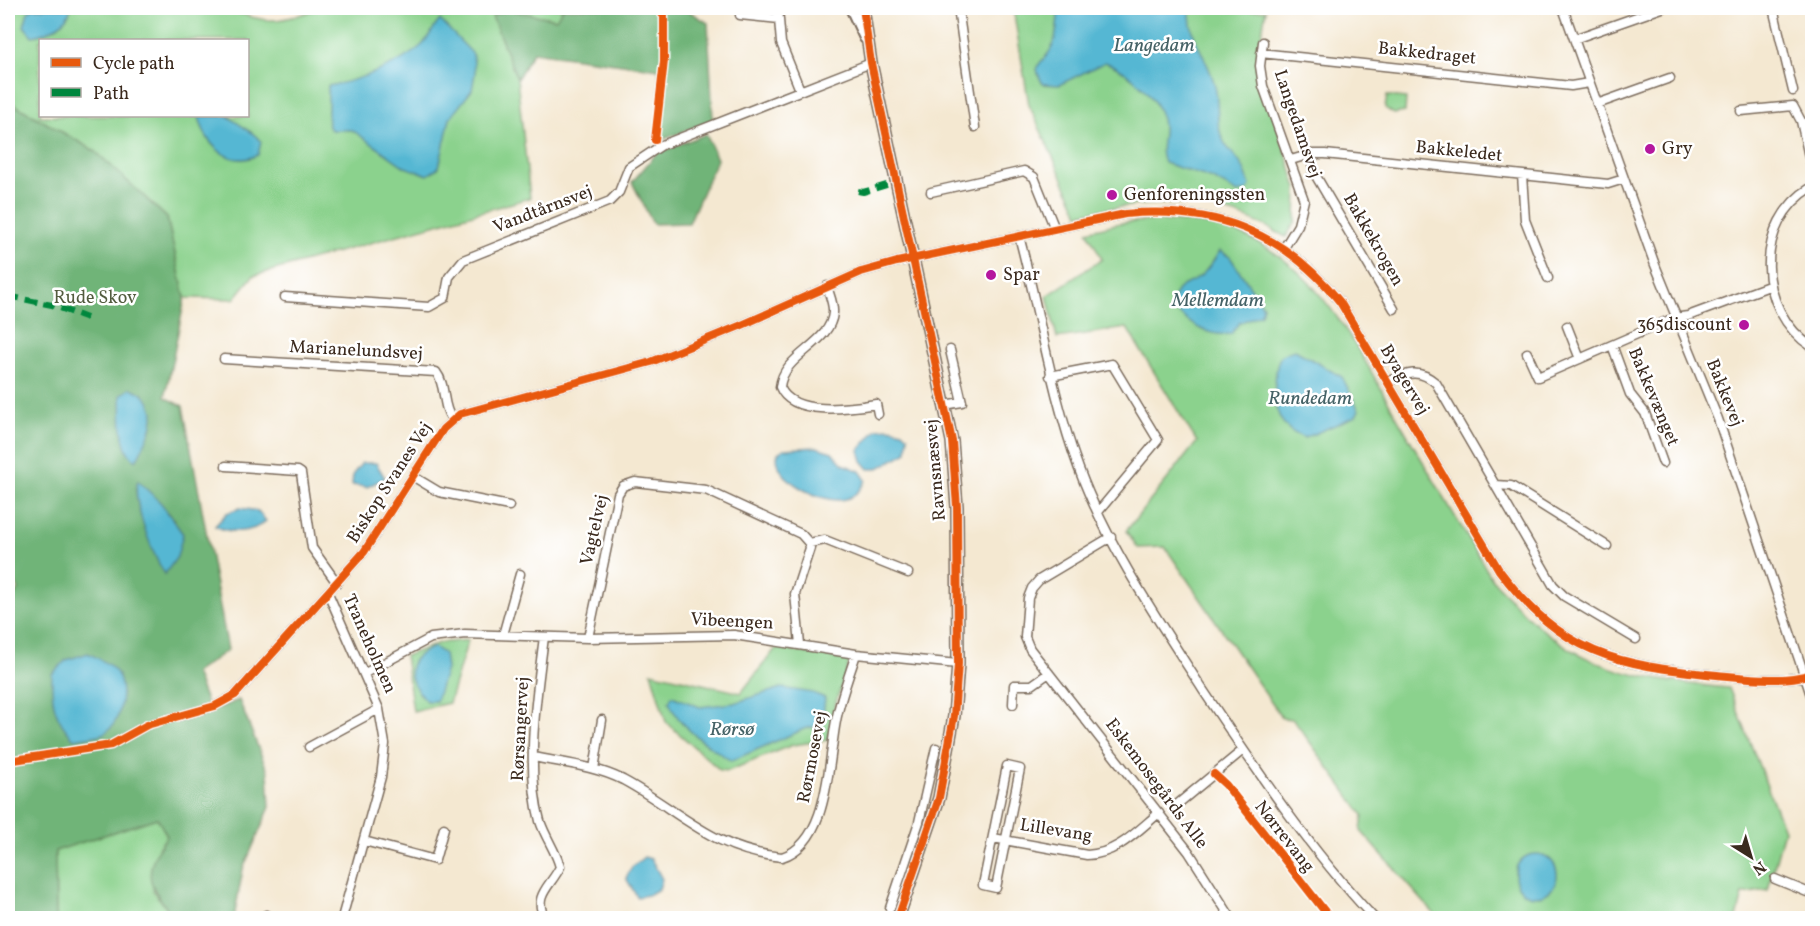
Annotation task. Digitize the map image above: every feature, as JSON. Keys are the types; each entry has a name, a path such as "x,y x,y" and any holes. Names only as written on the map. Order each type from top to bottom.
{"main road":[{"name":"Ravnsnæsvej","path":"851,8 869,49"},
{"name":"Ravnsnæsvej","path":"863,8 871,63 952,441 957,507 958,664 954,716 939,798 898,918"}],"street":[{"path":"778,8 781,43 800,90"},
{"path":"958,8 975,127"},
{"name":"Bakkevej","path":"1563,8 1674,318 1718,419 1809,675 1812,698"},
{"path":"1574,39 1662,8"},
{"path":"1773,8 1793,91"},
{"path":"740,15 779,18"},
{"name":"Langedamsvej","path":"1263,42 1260,66 1263,86 1301,187 1303,212 1284,248"},
{"name":"Bakkedraget","path":"1261,53 1571,86 1589,83"},
{"name":"Vandtårnsvej","path":"285,297 429,307 445,298 449,277 463,260 610,201 620,192 628,166 662,145 871,63"},
{"path":"1597,104 1670,78"},
{"path":"1741,111 1793,106 1801,121 1812,171"},
{"name":"Bakkeledet","path":"1291,160 1311,154 1608,184 1624,179"},
{"name":"Bakkekrogen","path":"1311,154 1313,171 1394,309"},
{"path":"931,192 1024,171 1034,177 1056,229"},
{"path":"1522,175 1525,220 1548,278"},
{"path":"1812,187 1793,202 1774,229 1768,265 1769,286 1777,308 1790,328 1812,347"},
{"name":"Byagervej","path":"912,259 1125,214 1160,211 1187,213 1236,224 1284,248 1307,265 1340,302 1499,570 1530,607 1550,625 1592,650 1620,661 1648,668 1760,678 1809,675"},
{"name":"Nørrevang","path":"1018,236 1050,375 1066,433 1098,512 1181,656 1243,750 1323,857 1374,918"},
{"name":"Biskop Svanes Vej","path":"8,761 111,745 147,725 214,706 243,688 376,537 452,419 460,414 651,362 742,325 861,272 912,259"},
{"path":"827,286 834,310 829,325 786,368 780,387 787,399 794,403 829,408 876,405 878,414"},
{"name":"Bakkevænget","path":"1527,353 1538,377 1674,318 1688,316 1769,286"},
{"path":"1567,327 1580,359"},
{"name":"Bakkevænget","path":"1612,345 1630,394 1645,413 1663,463"},
{"name":"Ravnsnæsvej","path":"944,405 962,402 950,350"},
{"name":"Marianelundsvej","path":"224,359 436,372 442,380 446,411 452,419"},
{"path":"1050,375 1112,364 1158,440 1098,512"},
{"name":"Byagervej","path":"1388,382 1409,372 1420,373 1436,383 1553,585 1564,596 1636,639"},
{"path":"226,466 302,473 312,548 337,583"},
{"name":"Biskop Svanes Vej","path":"414,477 439,492 509,506"},
{"name":"Vagtelvej","path":"588,638 618,494 628,484 646,483 706,490 801,534 809,543"},
{"path":"1496,486 1511,486 1607,546"},
{"name":"Eskemosegårds Alle","path":"1112,537 1039,580 1032,588 1028,598 1025,637 1030,649 1189,852 1231,918"},
{"path":"800,644 795,594 809,554 809,543 825,540 908,573"},
{"path":"503,635 520,574"},
{"name":"Traneholmen","path":"328,593 379,709 385,744 384,760 364,841 342,918"},
{"name":"Vibeengen","path":"365,673 431,638 465,634 588,638 734,636 856,654 958,664"},
{"name":"Rørsangervej","path":"544,637 534,758 535,794 540,821 560,867 541,896 541,908 545,918"},
{"name":"Rørmosevej","path":"534,758 594,769 623,780 706,835 771,856 790,855 804,845 815,823 826,791 836,720 856,654"},
{"path":"1013,704 1014,685 1032,686 1049,673"},
{"name":"Traneholmen","path":"309,747 379,709"},
{"path":"594,769 602,720"},
{"path":"890,908 919,822 936,748"},
{"path":"1174,807 1243,750"},
{"name":"Lillevang","path":"1007,766 1020,769 1006,840 996,888 983,885 1007,766"},
{"name":"Lillevang","path":"993,838 1097,855 1118,846 1159,813"},
{"path":"364,841 435,860 444,828"},
{"path":"1775,879 1812,894"},
{"path":"896,885 909,890"}],"green space":[{"path":"8,8 225,8 253,17 273,20 293,17 320,8 563,8 557,19 508,10 492,16 517,79 530,198 253,276 234,299 185,298 167,218 95,151 8,101"},
{"path":"563,8 684,8 708,23 713,120 662,140 659,69 533,52 517,79 492,16 508,10 556,19"},
{"path":"1013,8 1266,10 1257,60 1297,188 1296,221 1286,237 1259,223 1234,214 1209,207 1185,204 1135,205 1079,214 1029,105"},
{"path":"1387,96 1406,98 1405,112 1394,114 1385,108"},
{"name":"Rude Skov","path":"8,101 95,151 167,218 185,298 165,397 183,406 228,650 195,673 210,711 239,700 268,772 270,807 243,869 234,918 175,918 166,907 153,888 151,879 153,860 167,836 157,818 55,851 56,918 8,918 8,602 19,590 8,569","holes":["142,393 151,412 150,433 126,446 121,396","138,481 175,520 159,564 139,510 136,489"]},
{"path":"706,134 717,159 689,223 653,224 632,182 657,153"},
{"path":"1157,220 1205,224 1233,231 1263,245 1290,264 1313,287 1334,312 1370,369 1492,579 1545,631 1570,649 1625,672 1655,679 1729,688 1784,830 1768,890 1743,894 1737,918 1438,918 1361,831 1363,815 1293,719 1282,718 1165,547 1138,548 1126,531 1197,442 1127,328 1057,338 1047,296 1102,259 1087,231 1120,223"},
{"path":"468,640 449,703 413,711 405,656 439,643"},
{"path":"776,648 850,660 834,708 828,740 793,745 728,771 720,770 666,722 651,672 741,693"},
{"path":"157,817 167,836 158,848 153,891 175,918 56,918 55,851"}],"water":[{"path":"34,8 71,8 69,14 56,27 32,36 24,26 28,12"},
{"name":"Langedam","path":"1059,8 1190,8 1190,20 1196,41 1213,80 1221,136 1244,169 1250,185 1248,190 1238,193 1213,179 1164,163 1161,149 1163,126 1156,106 1142,87 1114,66 1105,62 1059,85 1043,84 1037,71 1039,64 1054,43"},
{"path":"440,20 473,54 475,73 472,90 450,118 439,167 428,175 405,167 352,130 331,130 328,125 328,86 364,76 401,60 423,44"},
{"path":"199,117 229,117 259,139 261,142 258,155 237,159 228,156 212,144"},
{"name":"Mellemdam","path":"1220,251 1230,257 1263,306 1261,314 1239,323 1231,334 1214,333 1198,328 1172,306 1178,289 1202,275"},
{"name":"Rundedam","path":"1295,350 1342,377 1359,410 1356,416 1305,438 1287,428 1278,412 1275,383 1280,357"},
{"path":"131,388 143,394 150,402 153,411 150,431 136,461 126,449 121,421 121,395"},
{"path":"889,428 903,431 908,436 907,452 877,469 869,469 862,461 859,450 877,429"},
{"path":"816,447 832,452 843,464 860,471 866,480 850,498 836,500 813,494 790,481 782,472 778,463 778,453 784,449"},
{"path":"362,463 376,463 385,478 367,487 352,485 353,474"},
{"path":"138,481 161,503 183,534 177,557 165,574 155,555 140,514 136,489"},
{"path":"240,508 258,511 266,521 255,528 242,531 221,529 215,526 227,513"},
{"path":"434,647 444,654 446,669 436,701 426,701 414,685 410,670 417,657"},
{"path":"88,653 109,665 118,675 122,690 120,708 114,724 108,730 99,735 74,739 67,732 55,709 52,674 66,660"},
{"name":"Rørsø","path":"781,688 813,693 825,698 822,725 804,729 731,761 687,728 669,702 672,696 700,707 734,703"},
{"path":"1536,854 1551,860 1557,875 1551,890 1536,896 1521,890 1515,875 1521,860"},
{"path":"644,857 651,859 662,879 659,889 648,895 637,897 626,878 632,867"}],"marked path":[{"path":"858,191 863,192 897,182"},
{"path":"8,296 52,305 87,318"}],"cycle path":[{"path":"655,140 664,61 664,16 657,8"},
{"path":"863,8 871,63 952,441 957,507 958,664 954,716 939,798 898,918"},
{"path":"8,761 111,745 147,725 215,706 235,695 364,552 443,429 460,414 651,362 742,325 861,272 897,262 1125,214 1188,214 1244,228 1295,257 1318,278 1340,302 1499,570 1523,599 1546,621 1569,638 1594,651 1621,660 1681,671 1765,679 1801,677 1812,674"},
{"path":"1214,774 1226,785 1330,918"}],"place":[{"name":"Gry","path":"1650,149"},
{"name":"Genforeningssten","path":"1112,195"},
{"name":"Spar","path":"991,275"},
{"name":"365discount","path":"1744,325"}]}
